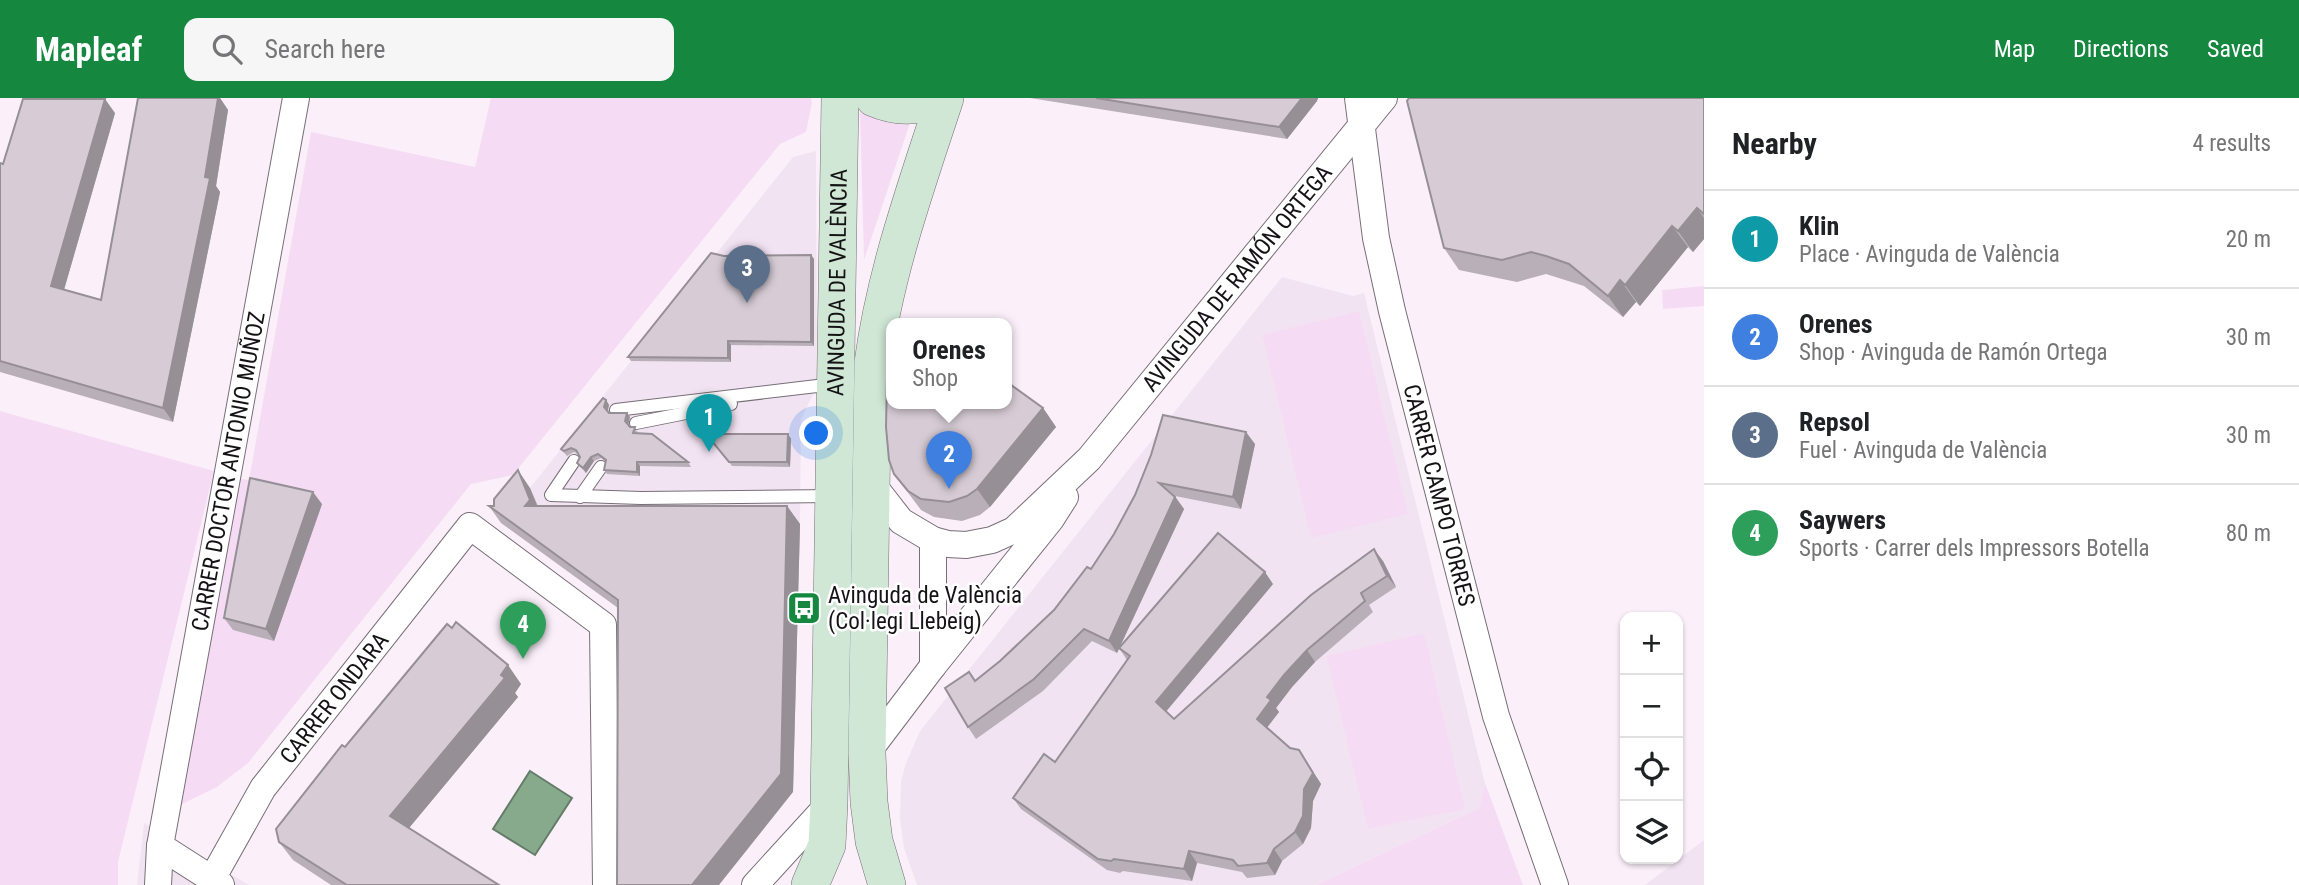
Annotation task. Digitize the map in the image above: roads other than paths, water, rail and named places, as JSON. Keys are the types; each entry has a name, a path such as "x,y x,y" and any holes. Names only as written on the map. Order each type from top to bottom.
{"main road":[{"name":"AVINGUDA DE VALÈNCIA","path":"810,885 827,845 829,804 833,496 826,387 840,98"},
{"path":"874,98 887,104 908,106 928,103 937,98"},
{"name":"AVINGUDA DE VALÈNCIA","path":"887,885 874,841 867,753 873,363 877,330 889,277 944,98"}],"street":[{"name":"CARRER DOCTOR ANTONIO MUÑOZ","path":"158,885 160,846 296,98"},
{"name":"CARRER CAMPO TORRES","path":"1359,98 1376,238 1399,338 1496,716 1555,885"},
{"name":"AVINGUDA DE RAMÓN ORTEGA","path":"873,485 901,521 933,540 966,545 992,540 1014,530 1089,458 1384,98"},
{"name":"AVINGUDA DE RAMÓN ORTEGA","path":"867,753 1051,519 1089,458"},
{"name":"CARRER ONDARA","path":"217,882 263,788 470,526 603,625 606,885"},
{"path":"933,540 933,666"},
{"path":"755,885 829,804"},
{"path":"160,846 217,882"}],"lane":[{"path":"616,410 826,387"},
{"path":"636,423 826,387"},
{"path":"574,461 551,495 641,498 833,496"},
{"path":"580,497 601,467"}],"place":[{"name":"Repsol","path":"747,303"},
{"name":"Klin","path":"709,452"},
{"name":"Orenes","path":"949,489"},
{"name":"Avinguda de València (Col·legi Llebeig)","path":"804,608"},
{"name":"Saywers","path":"523,659"}]}
